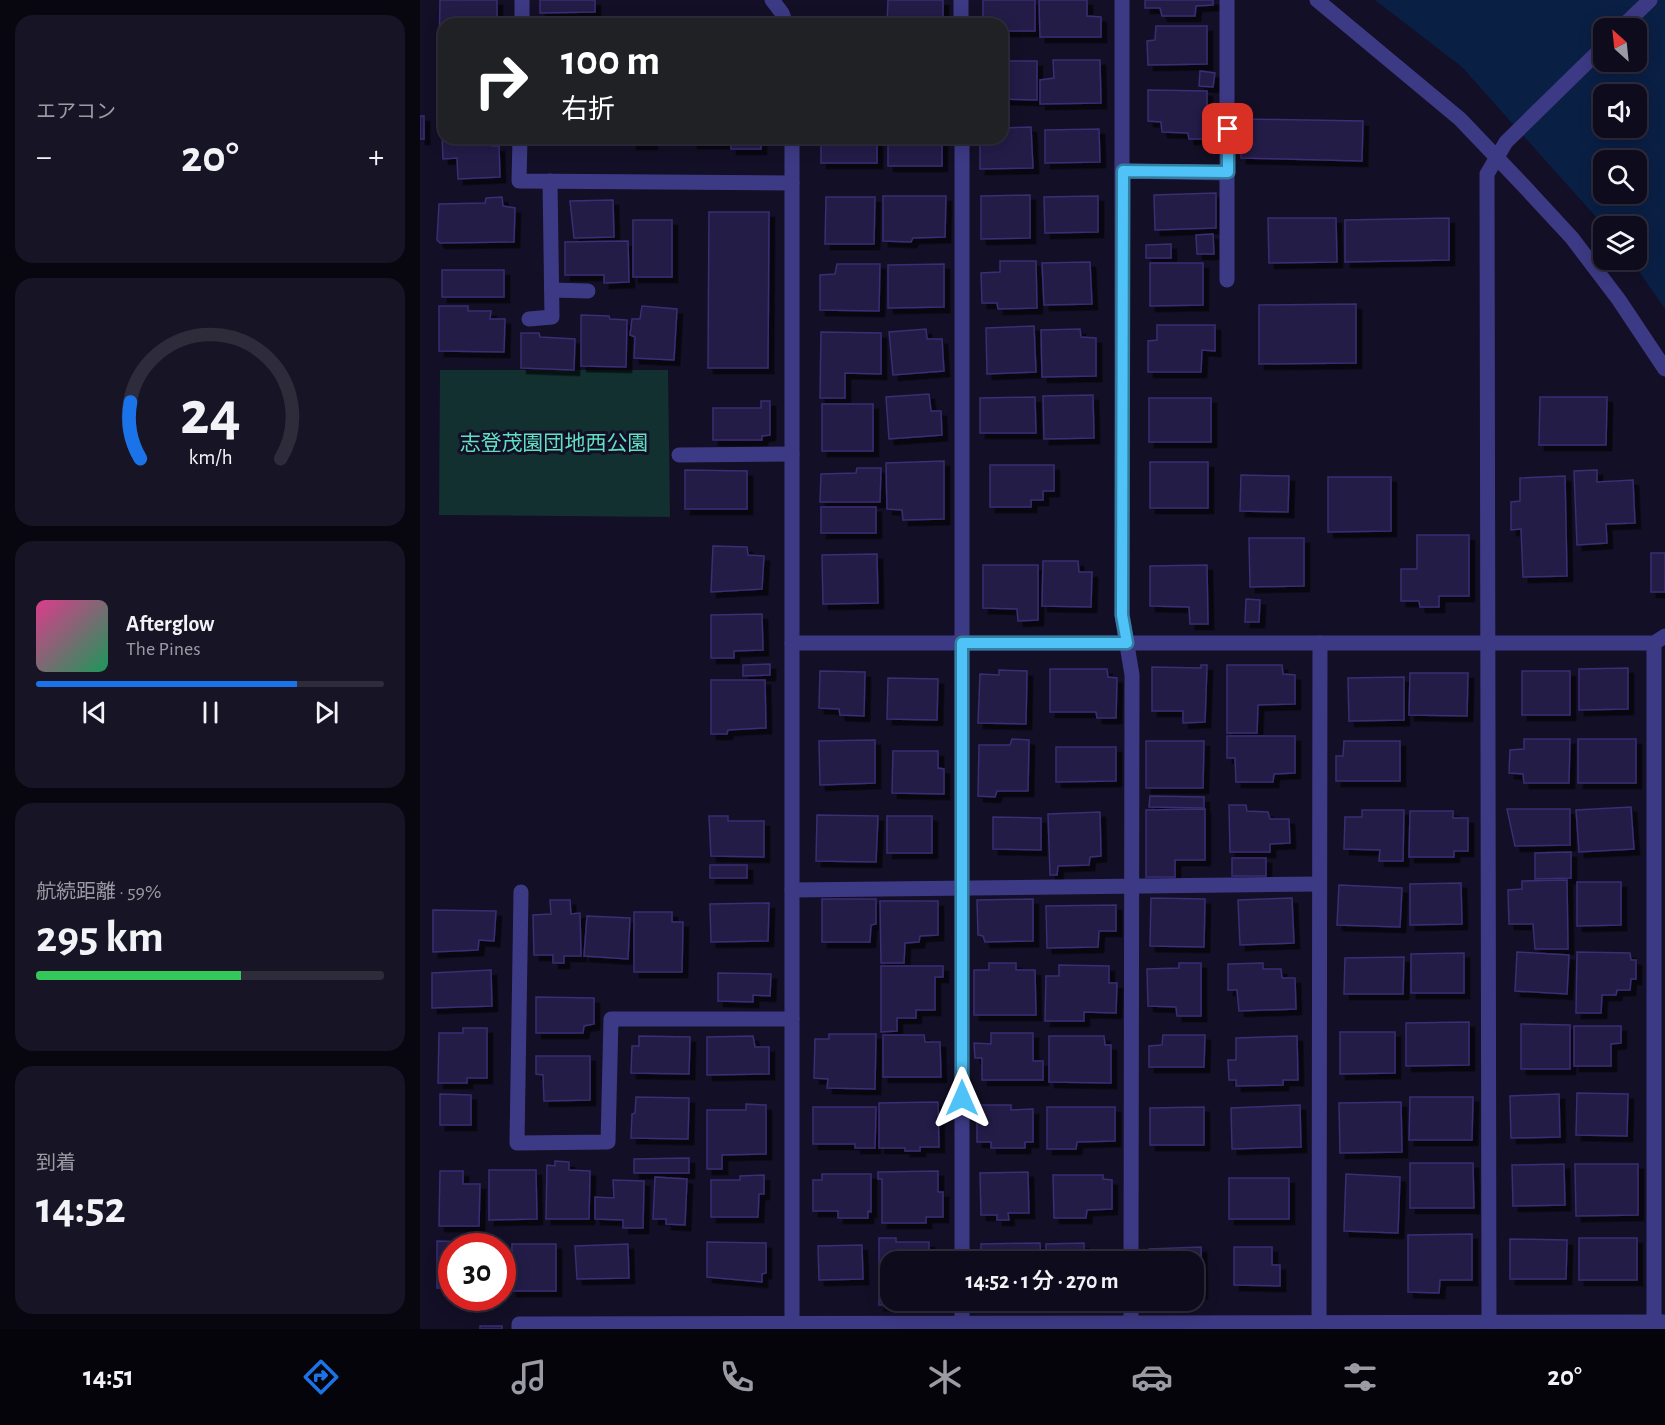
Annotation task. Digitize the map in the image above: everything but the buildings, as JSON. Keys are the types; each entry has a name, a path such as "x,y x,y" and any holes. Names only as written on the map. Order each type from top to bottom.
{"street":[{"path":"522,0 522,18"},
{"path":"772,0 784,18"},
{"path":"962,0 962,18"},
{"path":"1122,0 1122,615 1132,675 1131,1251"},
{"path":"1227,0 1227,280"},
{"path":"1317,0 1460,119 1497,158 1572,238 1619,300 1665,369"},
{"path":"1631,18 1650,0"},
{"path":"1489,1326 1488,174 1506,141 1593,57"},
{"path":"520,144 519,181 792,183"},
{"path":"792,144 792,1326"},
{"path":"962,144 962,1251"},
{"path":"1123,171 1228,172"},
{"path":"529,319 552,317 550,181"},
{"path":"552,290 588,291"},
{"path":"679,455 792,454"},
{"path":"519,1329 519,1324 1489,1326 1658,1324 1660,639 1488,643 792,643"},
{"path":"1319,1326 1320,643"},
{"path":"792,890 1319,885"},
{"path":"521,892 517,1143 609,1142 611,1019 792,1019"}],"green space":[{"name":"志登茂園団地西公園","path":"440,370 668,370 670,517 439,515"}],"water":[{"path":"1375,0 1665,0 1665,309 1638,270 1647,270 1647,216 1595,216 1462,67"}],"route":[{"path":"962,1098 962,643 1127,643 1122,615 1123,171 1228,172 1228,129"}]}
